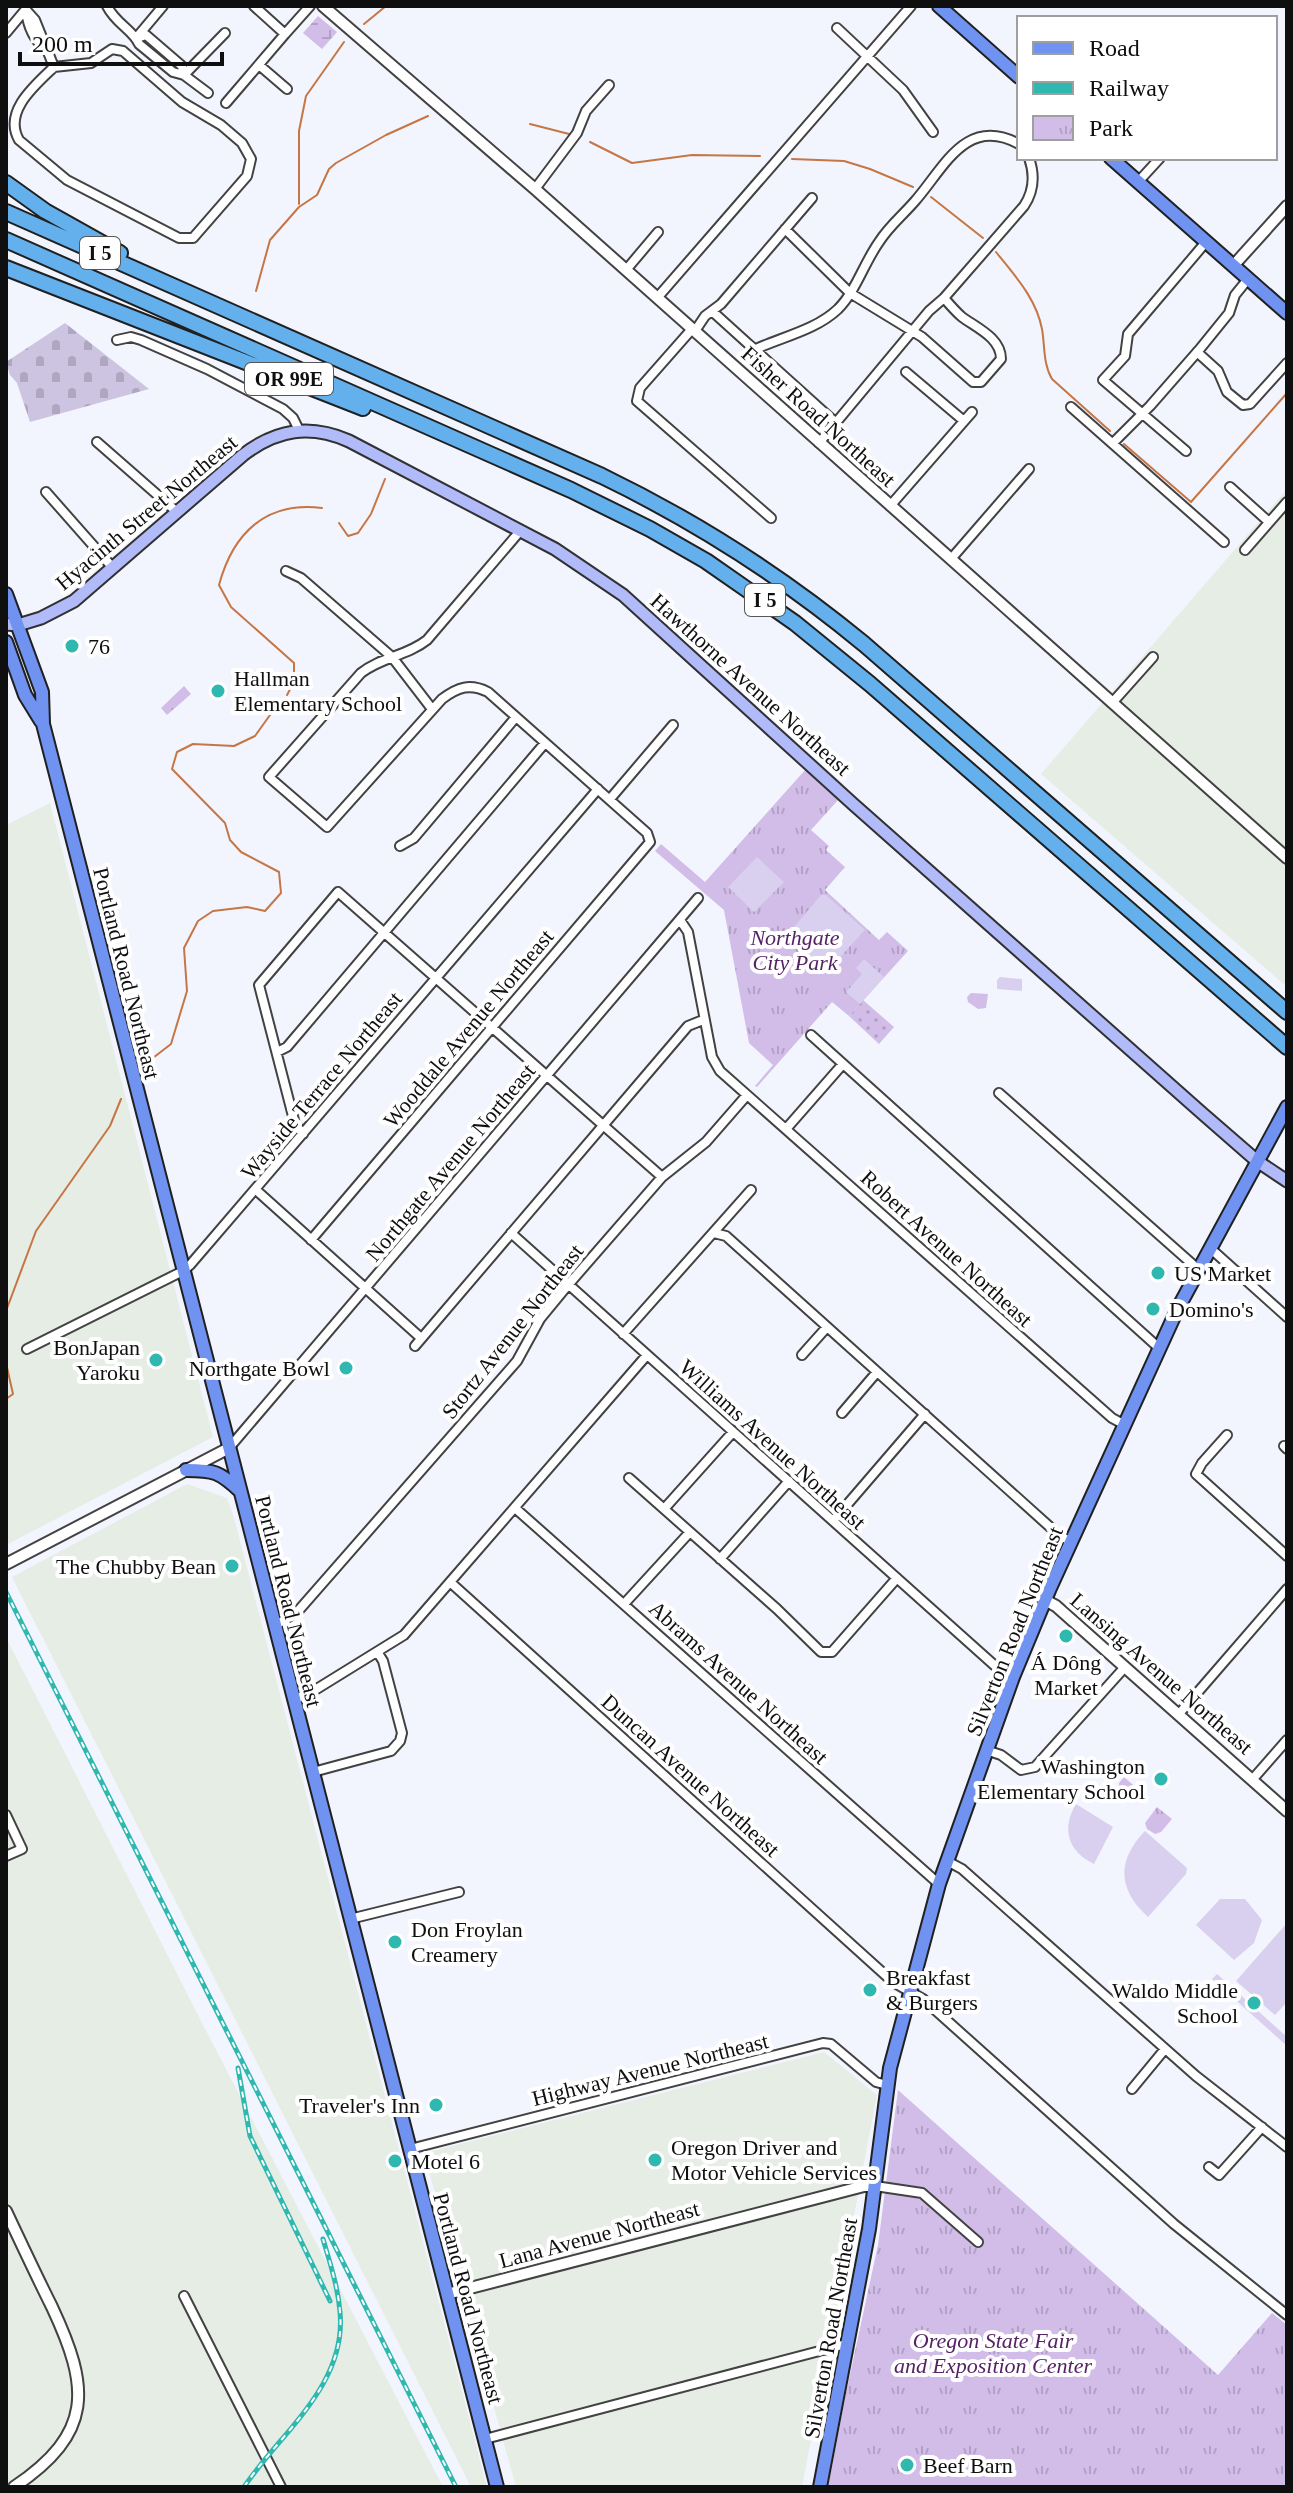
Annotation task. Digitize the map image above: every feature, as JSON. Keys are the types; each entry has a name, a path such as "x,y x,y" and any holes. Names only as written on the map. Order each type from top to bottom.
{"highway":[{"path":"6,183 45,211 194,294"},
{"name":"I 5","path":"6,212 602,476 668,509 754,560 823,610 898,672 1287,1012"},
{"name":"I 5","path":"6,240 571,490 706,561 795,623 901,711 1286,1046"},
{"name":"I 5","path":"6,249 74,278 150,304"},
{"name":"OR 99E","path":"6,268 404,424 503,467 571,490"}],"main road":[{"path":"939,6 1017,75"},
{"path":"1113,160 1287,313"},
{"name":"Hyacinth Street Northeast","path":"6,634 12,624 65,607 253,448 275,435 299,430"},
{"name":"Hawthorne Avenue Northeast","path":"299,430 324,431 349,441 521,530 574,560 623,595 863,813 1257,1161 1287,1181"},
{"name":"Portland Road Northeast","path":"6,594 12,624 42,692 43,724 497,2487"},
{"name":"Portland Road Northeast","path":"6,642 25,695 43,724"},
{"name":"Silverton Road Northeast","path":"820,2487 875,2186 887,2085 939,1884 1013,1677 1045,1600 1159,1348 1287,1107"},
{"path":"186,1470 214,1471 226,1477 240,1491"}],"street":[{"path":"107,6 117,23 137,38"},
{"path":"137,38 163,6"},
{"path":"254,6 285,34"},
{"path":"226,103 310,6"},
{"name":"Fisher Road Northeast","path":"323,6 535,189 1287,858"},
{"path":"657,298 911,6"},
{"path":"6,33 27,8"},
{"path":"27,8 28,23 36,42 45,49 54,67"},
{"path":"837,28 903,90 933,132"},
{"path":"184,75 225,33"},
{"path":"137,38 146,35 182,66 184,75 208,93"},
{"path":"112,49 123,51 182,102 221,125 242,143 251,159 247,176 193,238 186,240 67,180 19,140 13,125 23,101 54,67 91,63 112,49"},
{"path":"259,65 287,89"},
{"path":"535,189 575,137 586,111 609,85"},
{"path":"756,349 820,322 839,308 886,231 959,147 974,138 990,135 1006,137 1017,143"},
{"path":"819,443 929,311 944,298 1028,201 1033,181 1029,160"},
{"path":"1138,182 1158,160"},
{"path":"771,518 637,401 640,388 705,316 713,312 812,198"},
{"path":"1233,266 1287,206"},
{"path":"785,229 850,293 914,332 973,382 981,382 1001,359 1000,351 986,333 960,316 944,298"},
{"path":"626,270 658,232"},
{"path":"1186,451 1103,380 1126,354 1128,334 1206,242"},
{"path":"1113,443 1197,352 1229,313 1235,295 1248,279"},
{"path":"713,312 837,424"},
{"path":"117,340 135,338 207,369 283,409 293,418 299,430"},
{"path":"1197,352 1218,371 1227,392 1243,405 1250,404 1287,363"},
{"path":"906,372 964,421"},
{"path":"1071,407 1224,542"},
{"path":"890,506 972,412"},
{"path":"97,442 177,512"},
{"path":"951,559 1029,469"},
{"path":"1230,487 1269,522"},
{"path":"46,492 113,568"},
{"path":"1245,550 1287,502"},
{"path":"521,530 427,640 414,649 377,662 355,678 269,777 327,827 432,709 452,692 468,686 488,692 610,799 673,725"},
{"path":"286,571 301,578 392,657 432,709"},
{"path":"1112,703 1153,657"},
{"path":"400,846 414,838 516,717"},
{"path":"277,1052 287,1047 545,743"},
{"name":"Wayside Terrace Northeast","path":"27,1349 183,1271 256,1190 598,789"},
{"name":"Wooddale Avenue Northeast","path":"311,1240 650,839 610,799"},
{"path":"303,1134 295,1124 259,985 338,892 662,1177"},
{"name":"Northgate Avenue Northeast","path":"229,1448 698,898"},
{"name":"Robert Avenue Northeast","path":"680,920 688,932 703,1020 715,1064 1112,1418 1125,1425"},
{"path":"415,1346 691,1023 703,1020"},
{"path":"811,1035 1159,1348"},
{"path":"786,1129 842,1065"},
{"path":"999,1093 1199,1270"},
{"name":"Stortz Avenue Northeast","path":"275,1626 302,1607 517,1361 540,1319 662,1177 706,1142 747,1095"},
{"path":"256,1190 421,1338"},
{"path":"623,1334 751,1190"},
{"name":"Williams Avenue Northeast","path":"511,1233 1003,1673 1013,1677"},
{"path":"714,1233 726,1236 1062,1538 1072,1542"},
{"path":"1210,1248 1287,1317"},
{"path":"802,1355 827,1327"},
{"path":"294,1700 404,1635 647,1355"},
{"path":"842,1413 877,1372"},
{"path":"833,1521 925,1414"},
{"path":"664,1509 733,1432"},
{"path":"1227,1435 1196,1474 1287,1556"},
{"path":"6,1564 229,1448"},
{"path":"629,1478 821,1652 832,1652 897,1578"},
{"path":"720,1559 789,1481"},
{"name":"Abrams Avenue Northeast","path":"515,1508 939,1884"},
{"path":"624,1604 690,1532"},
{"name":"Duncan Avenue Northeast","path":"450,1582 893,1982 923,1999 1193,2240 1287,2315"},
{"path":"1178,1715 1287,1589"},
{"name":"Lansing Avenue Northeast","path":"1045,1600 1056,1606 1287,1811"},
{"path":"313,1772 391,1751 400,1741 402,1733 383,1661 378,1653"},
{"path":"986,1750 1001,1755 1021,1770 1035,1767 1125,1667"},
{"path":"1252,1780 1287,1740"},
{"path":"6,1815 22,1849 6,1856"},
{"path":"947,1861 973,1879 1165,2049 1287,2147"},
{"path":"350,1919 459,1892"},
{"name":"Highway Avenue Northeast","path":"410,2149 823,2043 831,2044 876,2082 887,2085"},
{"path":"1132,2089 1165,2049"},
{"path":"1209,2167 1219,2175 1262,2127"},
{"name":"Lana Avenue Northeast","path":"447,2294 850,2189 875,2186 922,2193 978,2242"},
{"path":"6,2211 70,2345 79,2387 72,2425 59,2450 40,2470 14,2487"},
{"path":"184,2296 281,2487"},
{"path":"485,2439 846,2344"}],"shaded area":[{"path":"1287,489 1287,987 1041,774"},
{"path":"50,803 213,1437 6,1545 6,825"},
{"path":"757,857 784,882 754,912 728,887"},
{"path":"821,895 826,895 865,930 827,971 787,935"},
{"path":"864,959 884,977 860,1004 846,992 862,974 856,968"},
{"path":"1000,977 1022,979 1022,991 997,989"},
{"path":"187,1484 227,1498 233,1514 487,2487 471,2487 12,1577"},
{"path":"6,1637 200,2019 443,2487 6,2487"},
{"path":"1076,1804 1113,1827 1094,1864 1078,1853 1070,1839 1069,1822"},
{"path":"1145,1831 1187,1868 1186,1874 1148,1917 1131,1896 1124,1874 1129,1853"},
{"path":"1220,1899 1245,1899 1262,1920 1254,1943 1234,1960 1196,1925"},
{"path":"1287,1923 1287,2002 1275,2015 1236,1981"},
{"path":"1217,1974 1287,2037 1287,2046 1212,1979"},
{"path":"824,2052 877,2095 802,2487 516,2487 424,2153"}],"green space":[{"path":"318,16 337,32 322,49 303,33"},
{"path":"65,323 149,389 30,422 17,383 10,375 6,362"},
{"path":"184,686 191,694 167,715 161,708"},
{"name":"Northgate City Park","path":"806,769 839,799 811,830 829,846 826,850 845,867 825,890 879,940 887,932 908,951 849,1016 832,1002 757,1087 773,1065 749,1043 724,910 655,851 661,844 705,882"},
{"path":"971,993 988,994 986,1008 978,1009 968,1002 967,997"},
{"path":"863,1000 894,1027 879,1044 849,1016"},
{"path":"1124,1777 1147,1797 1141,1803 1136,1803 1119,1787"},
{"path":"1157,1807 1172,1819 1161,1832 1155,1834 1147,1829 1145,1823"},
{"name":"Oregon State Fair and Exposition Center","path":"898,2090 1218,2375 1272,2313 1287,2325 1287,2487 828,2487 878,2245"}],"waterway":[{"path":"364,24 386,6"},
{"path":"299,204 299,131 306,96 344,42"},
{"path":"256,291 270,240 299,207 317,195 329,169 386,135 428,116"},
{"path":"530,124 573,135"},
{"path":"590,142 632,163 692,155 760,156"},
{"path":"792,159 844,161 913,187"},
{"path":"931,197 983,238"},
{"path":"996,252 1035,307 1052,379 1110,431"},
{"path":"1124,444 1191,502 1287,393"},
{"path":"339,523 348,536 358,533 371,514 385,479"},
{"path":"287,695 294,682 294,663 231,607 219,585 233,550 255,524 284,510 322,508"},
{"path":"149,1061 171,1044 187,991 184,948 198,921 213,911 247,907 265,911 281,893 279,872 241,852 230,840 225,823 172,769 177,752 193,744 234,746 255,736 270,715"},
{"path":"6,1311 36,1231 110,1126 121,1099"},
{"path":"6,1363 13,1394 6,1399"}],"railway":[{"path":"6,1592 456,2487"},
{"path":"238,2068 250,2136 330,2301"},
{"path":"244,2487 308,2406 333,2362 339,2338 340,2312 336,2284 323,2239"}],"place":[{"name":"76","path":"72,646"},
{"name":"Hallman Elementary School","path":"218,691"},
{"name":"US Market","path":"1158,1273"},
{"name":"Domino's","path":"1153,1309"},
{"name":"BonJapan Yaroku","path":"156,1360"},
{"name":"Northgate Bowl","path":"346,1368"},
{"name":"The Chubby Bean","path":"232,1566"},
{"name":"Á Dông Market","path":"1066,1636"},
{"name":"Washington Elementary School","path":"1161,1779"},
{"name":"Don Froylan Creamery","path":"395,1942"},
{"name":"Breakfast & Burgers","path":"870,1990"},
{"name":"Waldo Middle School","path":"1254,2003"},
{"name":"Traveler's Inn","path":"436,2105"},
{"name":"Oregon Driver and Motor Vehicle Services","path":"655,2160"},
{"name":"Motel 6","path":"395,2161"},
{"name":"Beef Barn","path":"907,2465"}]}
